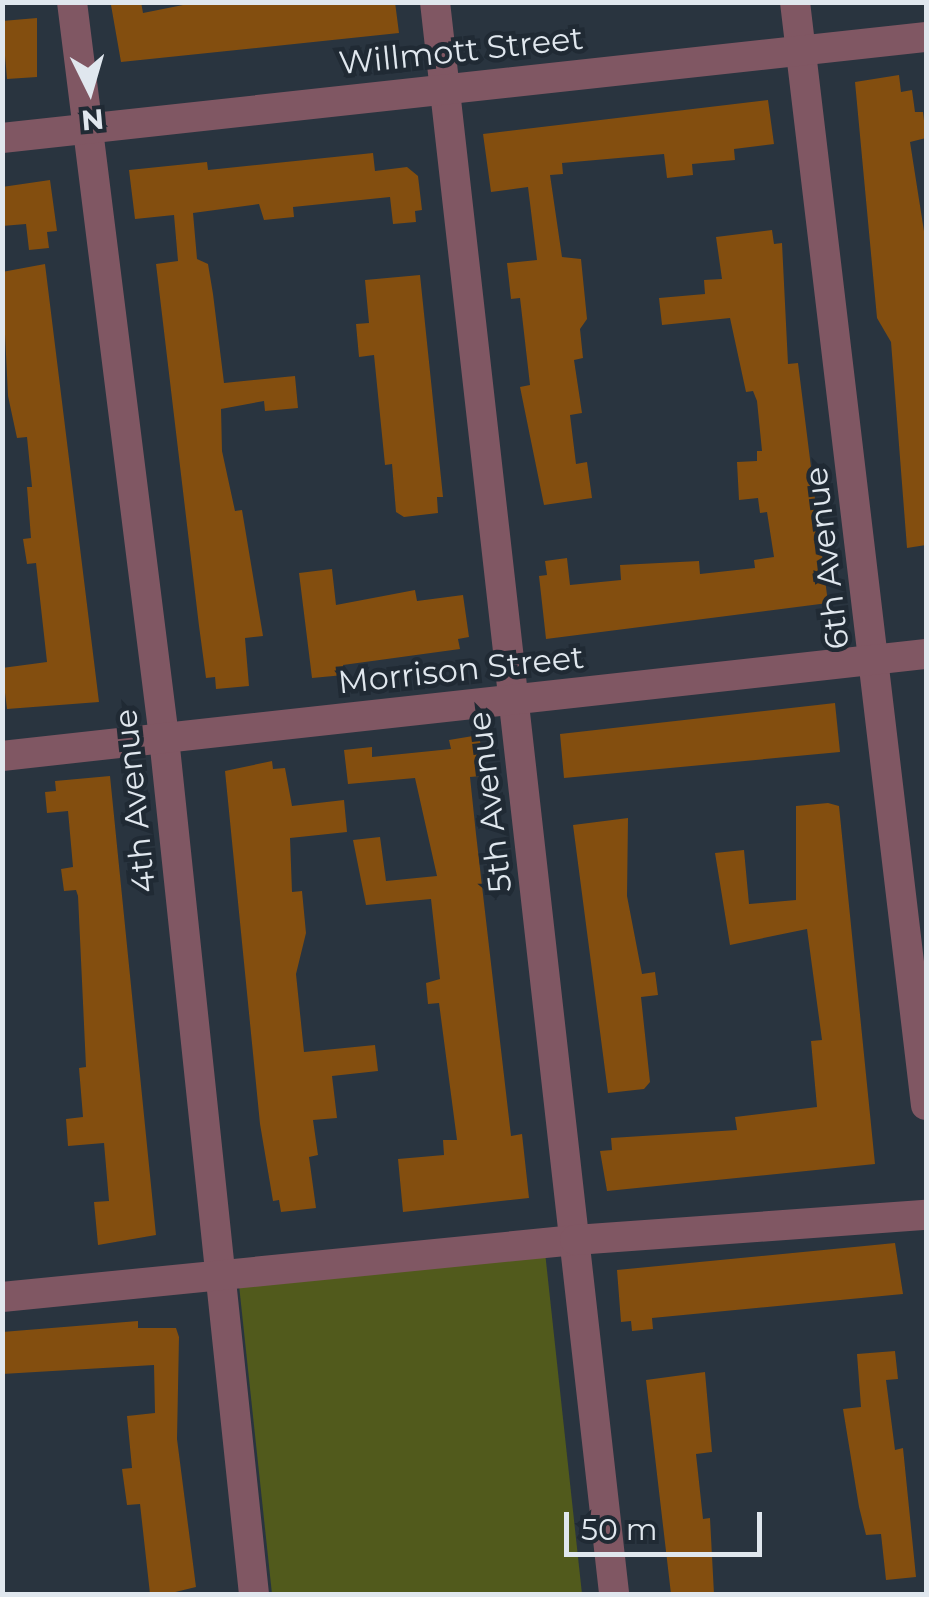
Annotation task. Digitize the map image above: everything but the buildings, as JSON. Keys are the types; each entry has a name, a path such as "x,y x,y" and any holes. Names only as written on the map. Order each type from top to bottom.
{"street":[{"name":"4th Avenue","path":"72,2 164,738 254,1594"},
{"name":"5th Avenue","path":"435,2 614,1594"},
{"name":"6th Avenue","path":"795,2 926,1105"},
{"name":"Willmott Street","path":"2,138 926,37"},
{"name":"Morrison Street","path":"2,756 926,654"},
{"path":"2,1297 576,1240 926,1215"}],"green space":[{"path":"545,1252 582,1594 272,1594 239,1285"}]}
